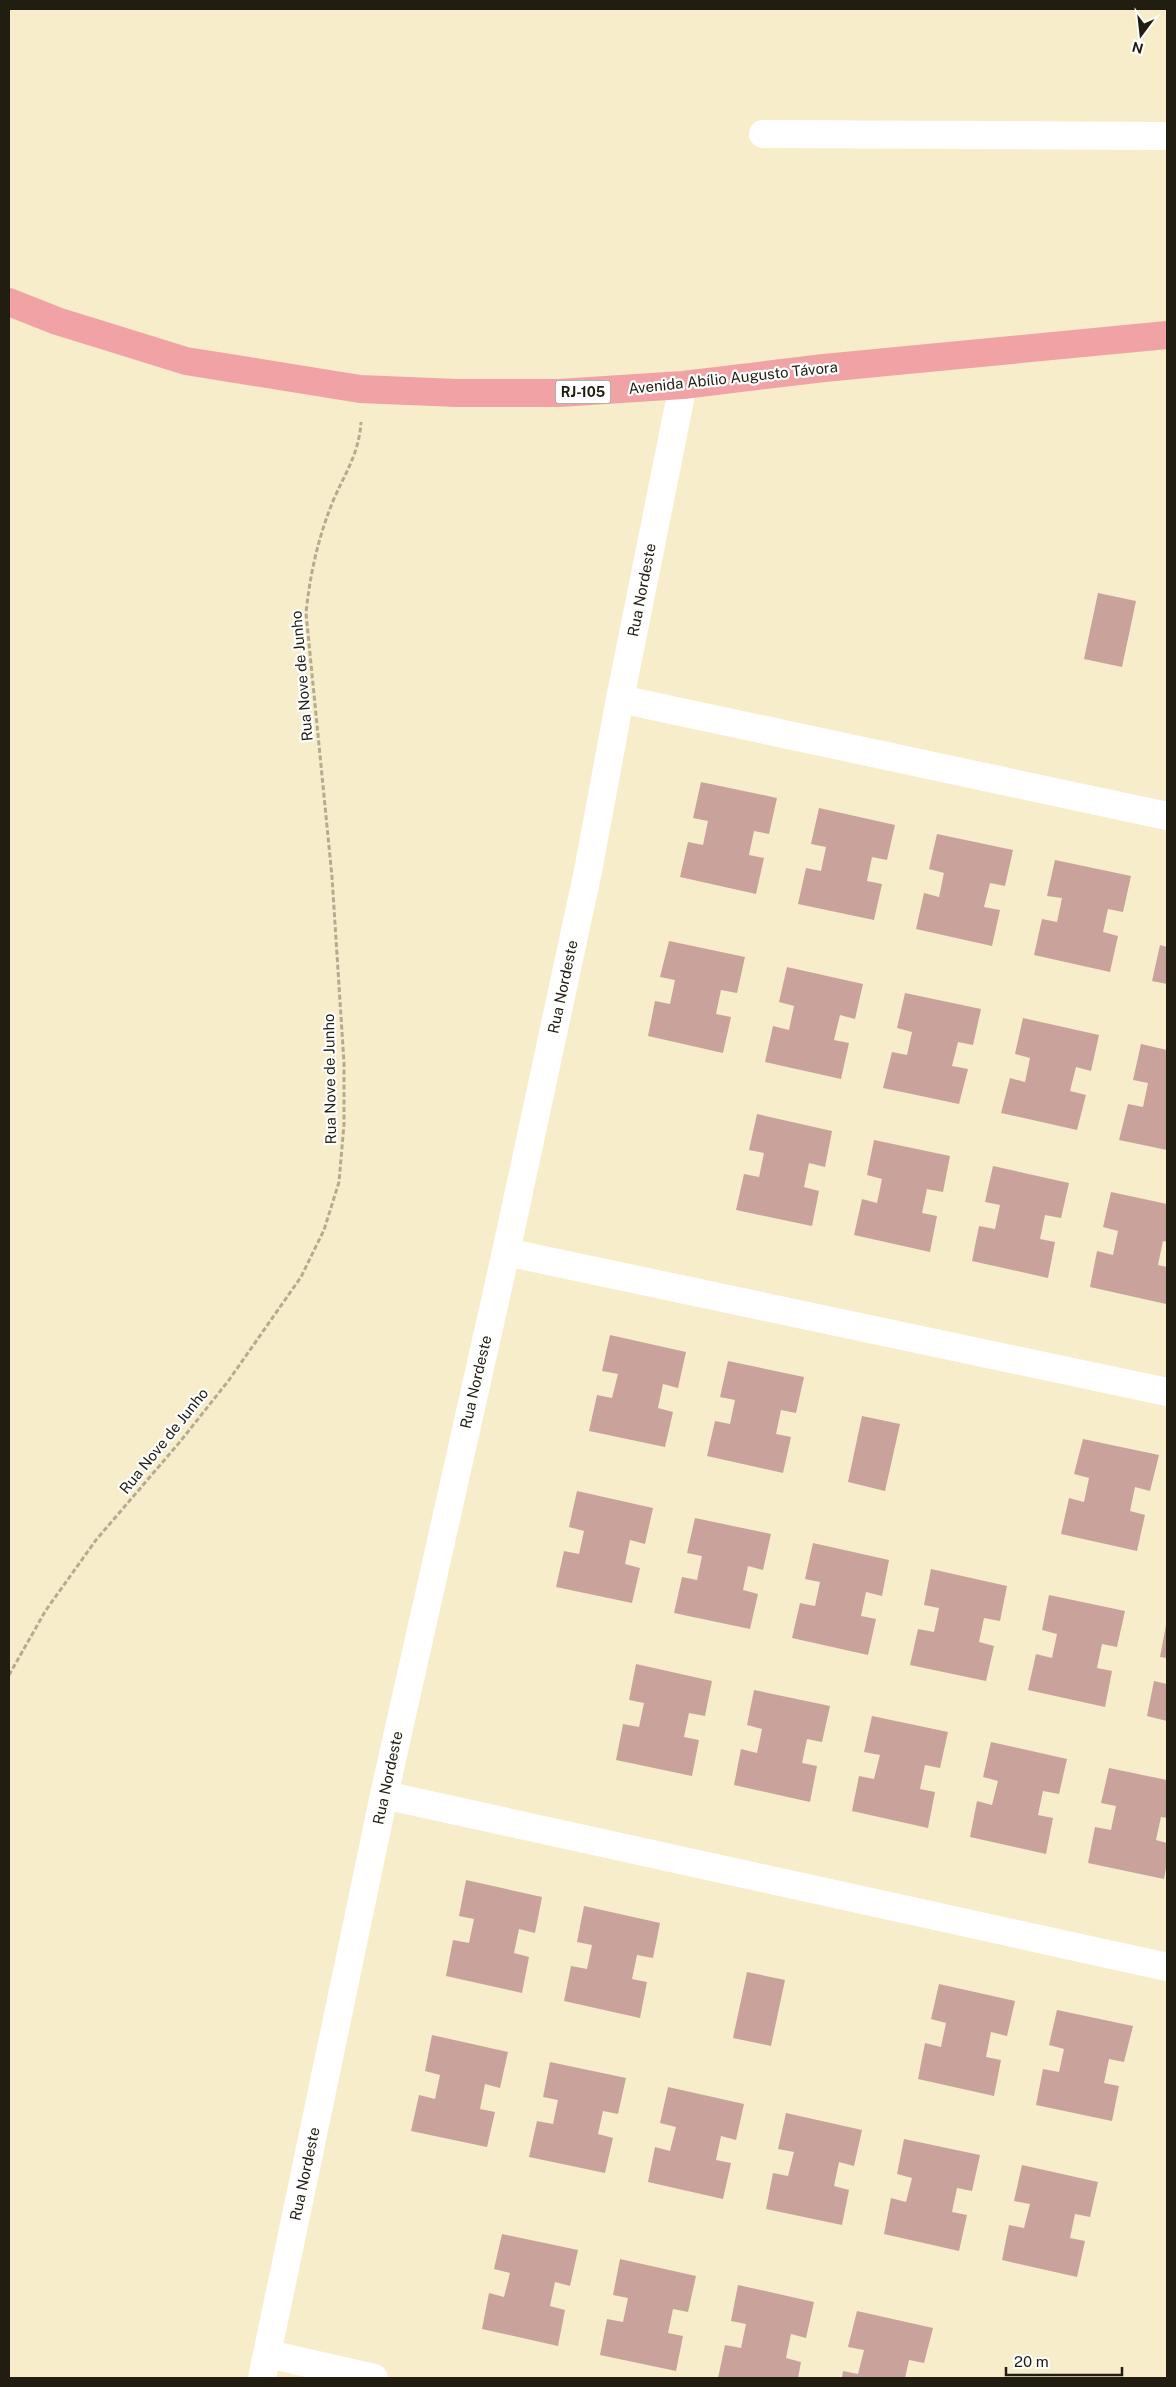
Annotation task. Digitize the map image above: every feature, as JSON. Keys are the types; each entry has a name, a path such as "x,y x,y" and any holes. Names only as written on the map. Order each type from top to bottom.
{"main road":[{"name":"Avenida Abílio Augusto Távora","path":"9,302 57,321 186,361 360,389 457,394 559,394 683,385 824,368 1167,335"}],"street":[{"path":"763,134 1167,136"},
{"name":"Rua Nordeste","path":"265,2366 384,1795 506,1252 588,871 620,699 683,385"},
{"path":"620,699 1167,816"},
{"path":"506,1252 1167,1392"},
{"path":"384,1795 1167,1968"},
{"path":"265,2366 374,2378"}],"path":[{"name":"Rua Nove de Junho","path":"9,1675 46,1610 96,1540 179,1443 229,1380 302,1277 324,1230 339,1182 344,1124 344,1063 332,877 306,613 310,573 319,538 358,445 361,424 360,389"}],"building":[{"path":"1098,593 1136,601 1122,667 1084,659"},
{"path":"701,782 777,798 769,834 754,831 749,855 764,858 756,894 680,877 688,842 703,845 708,821 693,818"},
{"path":"819,808 895,825 887,860 872,857 867,881 882,884 874,920 798,904 806,868 821,871 826,847 811,844"},
{"path":"937,834 1013,850 1005,886 990,883 984,907 1000,910 992,946 916,929 924,893 939,897 944,873 929,869"},
{"path":"1055,860 1131,876 1123,912 1108,909 1103,932 1118,936 1110,972 1034,955 1042,919 1057,922 1062,898 1047,896"},
{"path":"669,941 745,957 737,993 721,990 716,1014 731,1017 723,1053 648,1036 655,1001 670,1004 675,980 660,977"},
{"path":"1160,945 1167,947 1167,984 1152,981"},
{"path":"787,967 863,984 855,1019 840,1015 834,1040 849,1043 841,1079 765,1062 773,1026 789,1030 794,1006 779,1002"},
{"path":"905,993 981,1009 973,1045 958,1042 952,1066 968,1069 959,1104 883,1088 892,1052 907,1055 912,1032 897,1028"},
{"path":"1023,1018 1099,1035 1091,1071 1076,1067 1070,1091 1086,1095 1077,1130 1001,1113 1010,1078 1025,1082 1030,1058 1015,1054"},
{"path":"1141,1044 1167,1050 1167,1150 1119,1140 1128,1104 1143,1107 1148,1083 1133,1080"},
{"path":"757,1114 832,1131 825,1167 809,1163 804,1187 819,1191 812,1226 736,1210 744,1174 759,1177 764,1153 749,1150"},
{"path":"874,1140 950,1156 943,1192 927,1189 922,1213 937,1216 930,1252 854,1235 862,1199 877,1203 882,1179 867,1175"},
{"path":"993,1166 1069,1183 1061,1218 1045,1215 1040,1239 1055,1242 1048,1278 972,1261 979,1226 995,1229 1000,1205 985,1202"},
{"path":"1111,1192 1167,1204 1167,1242 1163,1241 1158,1265 1167,1267 1166,1304 1090,1287 1097,1251 1113,1255 1118,1231 1103,1227"},
{"path":"610,1335 686,1352 678,1388 663,1384 658,1408 673,1412 665,1447 589,1431 597,1395 612,1398 618,1374 602,1371"},
{"path":"728,1361 804,1377 796,1413 781,1410 776,1434 791,1437 783,1473 707,1456 715,1421 730,1424 735,1400 720,1397"},
{"path":"862,1416 900,1424 885,1491 848,1482"},
{"path":"1083,1439 1159,1455 1150,1491 1135,1487 1130,1511 1145,1515 1137,1551 1061,1534 1069,1498 1084,1502 1089,1478 1074,1474"},
{"path":"577,1491 653,1508 645,1544 630,1540 625,1564 640,1568 632,1603 556,1587 564,1551 579,1554 584,1531 569,1527"},
{"path":"695,1518 771,1534 763,1570 748,1566 743,1590 758,1594 750,1629 674,1613 682,1577 697,1580 702,1556 687,1553"},
{"path":"813,1543 889,1560 882,1596 866,1592 861,1616 876,1619 868,1655 792,1638 800,1603 815,1606 820,1582 805,1579"},
{"path":"931,1569 1007,1586 1000,1621 984,1618 979,1642 994,1646 986,1681 910,1665 918,1629 934,1632 939,1608 924,1605"},
{"path":"1049,1595 1125,1611 1117,1647 1102,1644 1097,1668 1112,1671 1105,1707 1028,1690 1036,1654 1052,1658 1057,1634 1042,1630"},
{"path":"1167,1625 1167,1658 1160,1657"},
{"path":"636,1664 712,1681 705,1716 689,1713 684,1737 699,1740 692,1776 616,1760 623,1724 639,1727 644,1703 629,1700"},
{"path":"1154,1681 1167,1684 1167,1721 1147,1716"},
{"path":"754,1690 830,1706 822,1742 807,1739 802,1763 817,1766 810,1802 734,1785 741,1749 757,1753 762,1729 747,1725"},
{"path":"872,1716 948,1732 940,1768 925,1765 920,1789 935,1792 928,1828 852,1811 859,1776 874,1779 880,1755 864,1752"},
{"path":"991,1742 1067,1759 1059,1794 1043,1791 1038,1815 1053,1818 1046,1854 970,1837 977,1801 992,1805 998,1781 983,1777"},
{"path":"1109,1768 1167,1780 1167,1818 1161,1817 1156,1840 1167,1843 1167,1862 1164,1879 1088,1863 1095,1827 1111,1830 1116,1806 1101,1803"},
{"path":"466,1880 542,1897 535,1933 519,1929 514,1953 529,1957 522,1993 446,1976 453,1940 469,1943 474,1919 459,1916"},
{"path":"584,1906 660,1923 653,1958 637,1955 632,1979 647,1982 640,2018 564,2001 571,1966 587,1969 592,1945 577,1942"},
{"path":"747,1972 785,1980 771,2046 733,2038"},
{"path":"939,1984 1015,2001 1007,2036 991,2032 986,2057 1001,2060 994,2096 918,2079 925,2043 941,2047 946,2023 931,2019"},
{"path":"1057,2010 1133,2026 1124,2062 1109,2059 1104,2083 1119,2086 1112,2121 1036,2105 1043,2069 1059,2072 1064,2049 1049,2045"},
{"path":"432,2035 508,2052 500,2088 485,2084 480,2109 495,2112 487,2147 411,2131 419,2095 435,2099 440,2075 425,2071"},
{"path":"550,2062 626,2078 618,2114 603,2111 598,2134 613,2138 605,2173 529,2157 537,2121 553,2124 558,2100 543,2097"},
{"path":"668,2087 744,2104 736,2140 721,2136 716,2160 731,2163 723,2199 648,2182 655,2147 670,2151 676,2127 660,2123"},
{"path":"786,2113 862,2130 854,2166 839,2162 834,2186 849,2190 842,2225 766,2209 773,2173 788,2176 794,2152 778,2149"},
{"path":"904,2139 980,2155 972,2191 957,2188 952,2212 967,2215 959,2251 884,2234 891,2198 906,2202 912,2178 897,2174"},
{"path":"1022,2165 1098,2182 1090,2217 1075,2214 1070,2238 1085,2241 1077,2277 1002,2260 1009,2225 1024,2228 1030,2204 1014,2201"},
{"path":"502,2234 578,2250 570,2286 555,2282 550,2306 565,2310 558,2346 482,2329 489,2293 504,2297 510,2273 494,2269"},
{"path":"620,2259 696,2276 688,2312 673,2309 668,2333 683,2336 676,2371 600,2355 607,2319 623,2322 628,2298 613,2295"},
{"path":"738,2285 814,2302 806,2338 791,2334 786,2358 801,2362 798,2378 718,2378 725,2345 741,2348 746,2324 731,2321"},
{"path":"857,2311 933,2328 924,2363 909,2360 905,2378 842,2378 843,2371 858,2374 864,2350 848,2347"}]}
